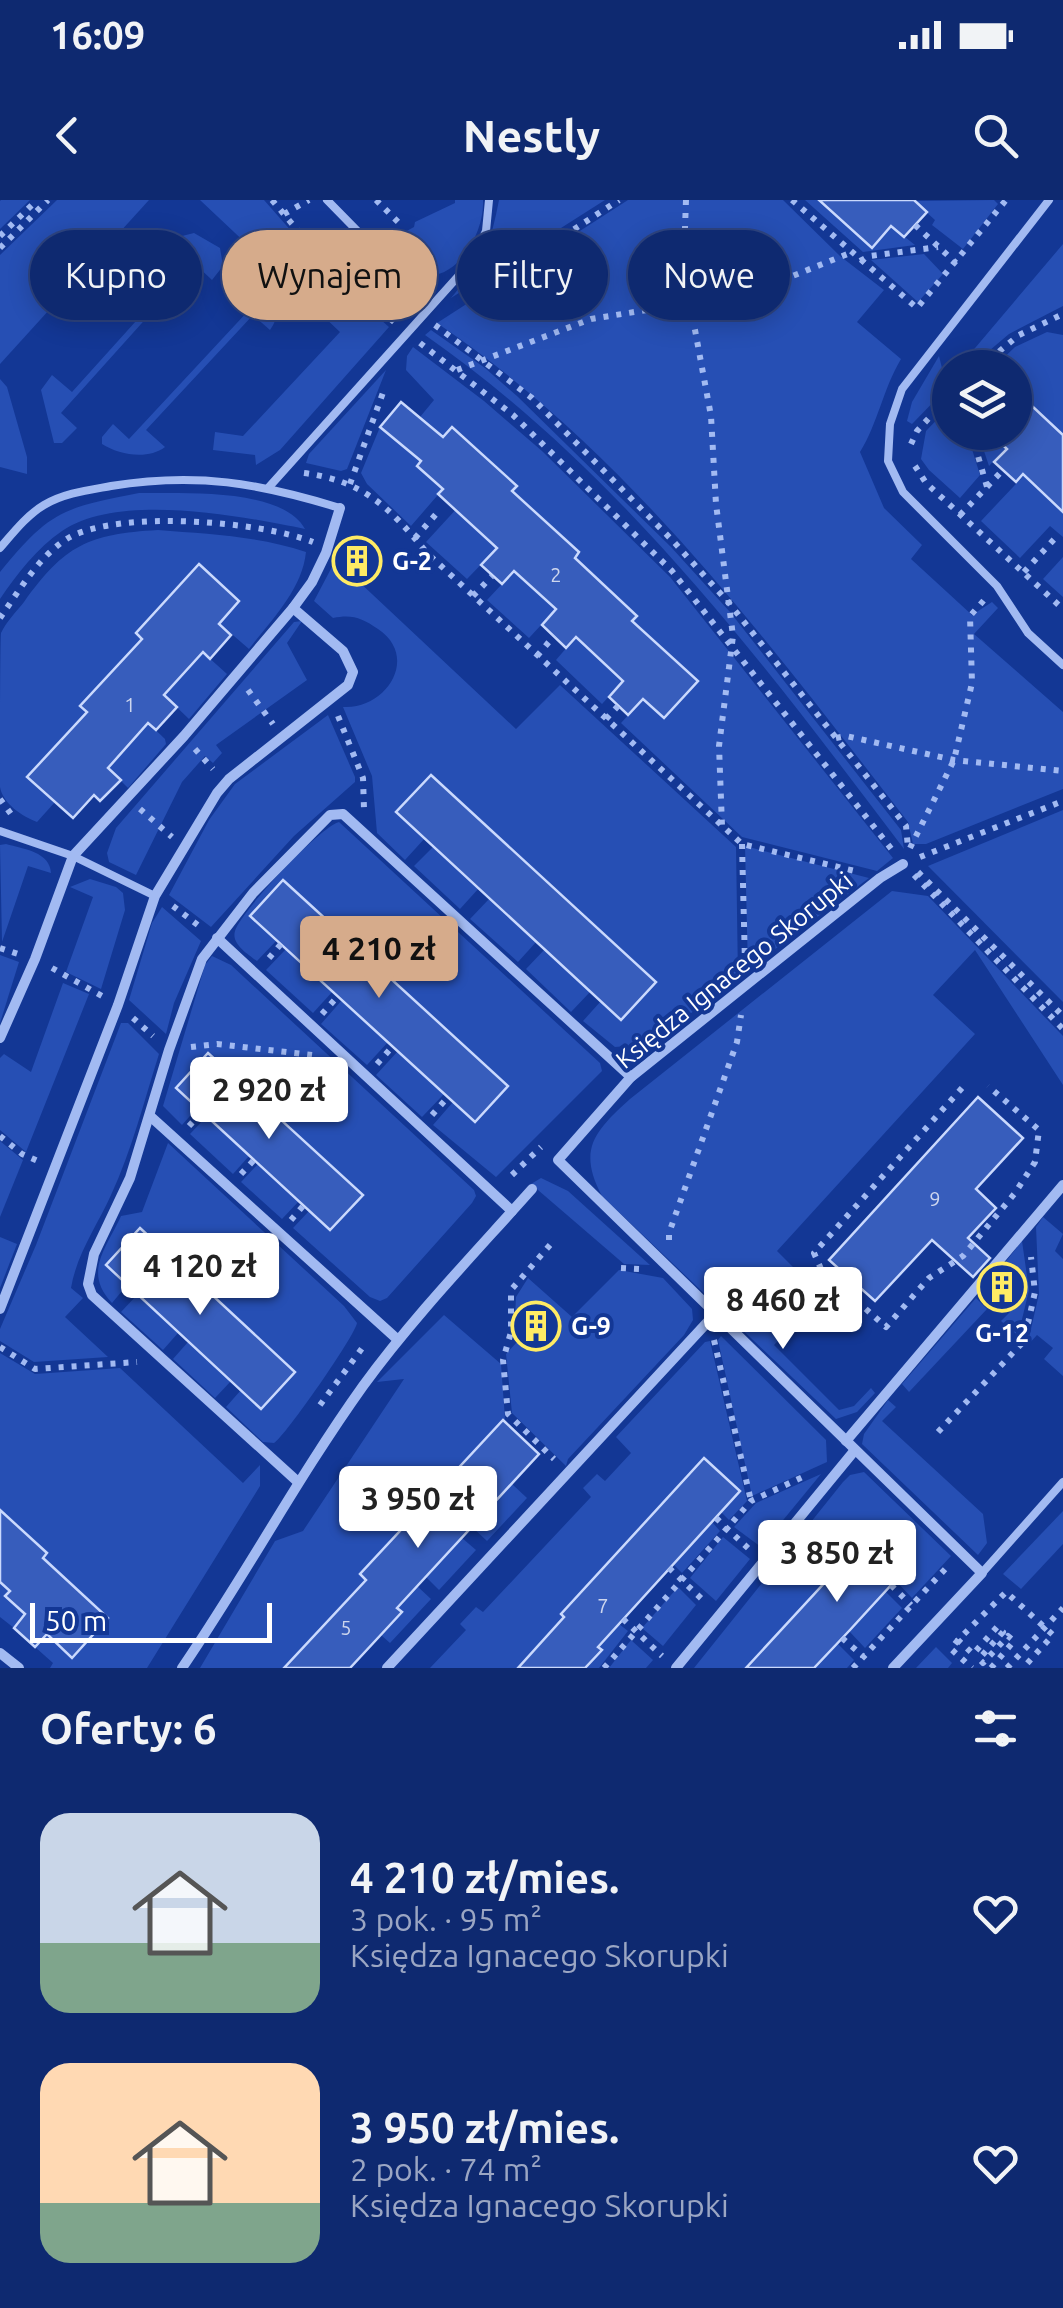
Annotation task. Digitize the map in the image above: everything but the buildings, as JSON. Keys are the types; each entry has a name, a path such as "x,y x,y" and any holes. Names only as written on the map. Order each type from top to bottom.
{"street":[{"path":"0,1038 74,856 293,608 312,582 340,508"},
{"path":"0,1309 118,1004 155,896 217,792 348,685 353,672 344,651 293,608"},
{"path":"298,1482 92,1295 88,1284 94,1254 130,1178 169,1050 213,936 310,833 330,815 343,814 631,1077"},
{"name":"Księdza Ignacego Skorupki","path":"671,1271 558,1160 631,1077 880,878 906,862"},
{"path":"213,936 512,1211"},
{"path":"150,1116 398,1339"},
{"path":"846,1441 1063,1185"},
{"path":"182,1668 298,1482 398,1339 532,1189"},
{"path":"671,1271 982,1573 893,1668"},
{"path":"387,1668 715,1314"},
{"path":"675,1668 855,1450"},
{"path":"0,1653 19,1668"}],"lane":[{"path":"327,200 356,230"},
{"path":"437,298 471,262 486,231 489,200"},
{"path":"1049,200 902,389 890,424 888,460 903,492 997,586 1028,634 1063,666"},
{"path":"270,486 419,320"},
{"path":"0,548 40,507 82,491 152,479 270,486 340,508"},
{"path":"0,832 74,856 155,896"},
{"path":"982,1573 1063,1482"}],"path":[{"path":"0,236 37,200"},
{"path":"0,248 48,200"},
{"path":"272,200 326,264 513,415 672,571 901,861 954,760 972,683 970,616 997,586"},
{"path":"284,214 309,200"},
{"path":"376,200 403,227"},
{"path":"454,307 619,200"},
{"path":"684,230 686,200"},
{"path":"792,200 917,308 1006,200"},
{"path":"915,225 956,262"},
{"path":"860,261 870,256 938,247"},
{"path":"790,278 850,253"},
{"path":"457,370 590,319 628,313"},
{"path":"1001,350 1019,335 1063,314"},
{"path":"409,334 440,316"},
{"path":"1051,318 1063,327"},
{"path":"693,320 711,416 716,504 730,603 719,746 722,826"},
{"path":"431,323 532,398 730,603 906,826 906,862"},
{"path":"340,508 389,377"},
{"path":"932,415 917,431 910,453 926,483 1063,609"},
{"path":"977,450 988,487"},
{"path":"284,470 350,483 382,503 473,596 742,844 880,878"},
{"path":"960,515 1003,470"},
{"path":"415,538 437,513"},
{"path":"0,618 31,574 70,538 122,523 245,526 328,547"},
{"path":"1024,572 1060,534"},
{"path":"473,596 492,576"},
{"path":"537,656 554,636"},
{"path":"236,674 283,737"},
{"path":"331,701 363,778"},
{"path":"606,720 618,706"},
{"path":"836,738 846,736 954,760 1063,771"},
{"path":"906,862 1063,802"},
{"path":"124,803 135,805 184,847"},
{"path":"671,1271 669,1233 738,1042 745,986 742,844"},
{"path":"906,862 1063,1016"},
{"path":"906,862 1063,1029"},
{"path":"175,907 213,936"},
{"path":"0,948 35,959 118,1004"},
{"path":"137,1021 156,1038"},
{"path":"169,1050 217,1044 290,1055 342,1056"},
{"path":"962,1088 814,1253 822,1269 886,1326 929,1278 963,1256 1015,1194 1036,1162 1039,1130 988,1086"},
{"path":"0,1136 22,1154 54,1168"},
{"path":"938,1432 1024,1341 1035,1292 1027,1226"},
{"path":"550,1245 511,1290 511,1332 503,1360 508,1414 562,1466"},
{"path":"715,1314 713,1335 752,1501"},
{"path":"0,1347 34,1369 161,1360"},
{"path":"604,1668 752,1501 822,1468 836,1472"},
{"path":"716,1518 763,1562"},
{"path":"853,1668 960,1553"},
{"path":"669,1568 720,1616"},
{"path":"891,1585 910,1604"},
{"path":"972,1668 950,1649 1006,1592 1053,1635 1022,1668"},
{"path":"1007,1668 1063,1608"},
{"path":"623,1619 675,1668"},
{"path":"958,1640 972,1654 997,1627 1003,1632 978,1659 983,1663 1008,1636 1014,1642 991,1668"},
{"path":"842,1638 863,1656"}],"shaded area":[{"path":"30,200 0,229 0,201"},
{"path":"57,200 149,200 122,230 30,230 30,320 40,320 0,364 0,255"},
{"path":"200,200 264,200 290,230 232,230"},
{"path":"483,200 479,227 457,230 457,263 437,274 437,230 408,230 415,222 455,203"},
{"path":"499,200 605,200 558,230 492,230"},
{"path":"628,200 783,200 840,256 884,290 857,322 901,359 860,452 884,508 922,545 911,559 972,615 992,602 998,608 974,634 1063,712 1063,789 926,844 913,844 908,822 692,553 571,430 506,374 437,323 457,310 457,320 608,320 608,230 581,230"},
{"path":"805,200 842,200 872,247 891,226 915,245 863,252"},
{"path":"994,200 998,204 963,249 932,225 935,220 914,201"},
{"path":"202,238 220,248 222,267 212,280 202,271"},
{"path":"1063,244 1063,306 1009,334 990,350 973,350"},
{"path":"924,254 943,274 918,302 871,260"},
{"path":"137,320 145,320 61,413 77,428 62,443 54,443 41,390 52,375 72,392"},
{"path":"240,320 248,320 146,430 165,447 150,454 134,454 102,444 102,437 113,424 129,439"},
{"path":"259,320 275,320 270,330"},
{"path":"327,320 381,320 389,327 280,450 256,465 255,455 213,450 215,432 243,436 340,332"},
{"path":"431,330 517,396 671,547 730,612 901,830 904,849 797,708 684,572 562,446 496,388 425,335"},
{"path":"1047,332 1063,335 1063,435 1032,405 1032,350 1012,350"},
{"path":"413,347 542,451 670,577 893,858 877,871 742,837 621,723 643,699 697,681 632,621 636,615 575,558 579,552 512,491 516,486 453,427 417,465 443,489 411,526 367,484 361,473 380,427 426,424 420,417 434,400 406,370 407,356"},
{"path":"932,368 932,403 912,424 907,421 912,402"},
{"path":"386,370 347,469 306,463 309,454"},
{"path":"0,379 7,387 27,457 27,474 0,467"},
{"path":"932,425 932,450 972,450 980,475 960,498 921,459 926,431"},
{"path":"984,450 1004,450 989,466"},
{"path":"1029,470 1063,512 1063,537 1050,526 1020,558 981,521"},
{"path":"139,493 254,499 293,515 305,529 181,510 115,512 86,519 62,531 28,562 0,599 0,572 46,524 92,503"},
{"path":"460,505 497,548 467,579 426,542"},
{"path":"158,530 233,536 306,552 299,579 285,603 249,649 219,623 239,601 142,639 81,706 87,712 28,776 55,802 37,822 9,804 0,787 1,633 52,567 66,555 113,535"},
{"path":"1063,557 1063,597 1043,579"},
{"path":"334,563 340,564 516,729 560,685 736,847 738,977 651,1044 615,1047 583,1021 601,1001 655,982 432,775 397,812 425,838 405,860 377,833 372,776 343,707 359,706 384,691 397,667 396,653 390,641 372,625 351,617 333,618 314,601"},
{"path":"518,567 556,609 529,638 487,600"},
{"path":"302,621 287,643 307,680 216,745 222,753 213,763 205,756 182,782 136,875 109,862 107,853 116,828 294,622"},
{"path":"580,632 623,681 602,704 556,660"},
{"path":"197,647 227,674 189,719 164,695"},
{"path":"328,715 355,782 294,836 211,927 169,895 209,820 235,784"},
{"path":"143,718 166,744 128,788 108,768"},
{"path":"1063,810 1063,1002 928,866"},
{"path":"339,822 600,1063 602,1071 496,1177 433,1125 453,1102 507,1085 283,880 250,915 277,940 257,961 235,940 240,921 265,889 316,838"},
{"path":"0,845 41,856 51,873 28,866 2,942"},
{"path":"434,846 479,888 460,909 414,866"},
{"path":"745,846 869,878 808,924 804,918 795,924 799,930 748,971"},
{"path":"90,879 123,893 125,910 101,989 66,972 93,897 70,887"},
{"path":"892,891 928,896 1063,1036 1063,1085 975,950 933,995 975,1034 777,1251 822,1296 774,1345 839,1410 854,1406 871,1388 875,1393 857,1412 836,1419 602,1196 591,1166 591,1153 599,1131 630,1099"},
{"path":"490,898 537,941 518,962 470,919"},
{"path":"162,907 201,941 174,1003 166,1034 129,1000 152,923"},
{"path":"286,949 333,991 313,1013 266,970"},
{"path":"545,949 590,992 571,1012 526,969"},
{"path":"0,955 19,962 0,1023"},
{"path":"212,956 231,965 474,1190 472,1203 387,1298 380,1301 370,1297 293,1228 309,1211 331,1230 363,1194 209,1053 176,1088 197,1108 182,1125 163,1106 205,965"},
{"path":"63,983 89,994 26,1152 0,1130 0,1058 4,1054 31,1072"},
{"path":"342,1000 388,1042 367,1065 321,1024"},
{"path":"121,1023 128,1023 159,1054 125,1161 74,1275 71,1288 83,1298 65,1317 108,1357 34,1362 0,1341 0,1329"},
{"path":"398,1051 444,1094 422,1117 376,1075"},
{"path":"206,1117 249,1156 233,1174 190,1134"},
{"path":"0,1141 23,1160 0,1217"},
{"path":"168,1143 344,1306 357,1323 319,1385 274,1443 263,1442 226,1407 241,1390 261,1409 295,1372 139,1229 106,1265 127,1285 112,1303 99,1281 100,1260 109,1239 121,1216 142,1212"},
{"path":"258,1164 299,1201 282,1219 241,1182"},
{"path":"541,1178 568,1191 650,1265 624,1264 531,1184"},
{"path":"1043,1217 1063,1234 1055,1251 1063,1259 1063,1376 1044,1359 1053,1348 1037,1335 1027,1346 1039,1294 1036,1227"},
{"path":"0,1237 17,1244 0,1288"},
{"path":"1022,1241 1029,1290 1018,1336 1001,1321 1027,1291 1002,1269 985,1288"},
{"path":"619,1270 663,1278 692,1309 693,1320 684,1335 568,1459 566,1466 512,1413 506,1354 517,1342 516,1297 528,1278 572,1317"},
{"path":"137,1295 178,1333 163,1350 121,1312"},
{"path":"976,1298 987,1309 909,1392 902,1384"},
{"path":"444,1315 501,1364 505,1419 360,1574 366,1580 284,1668 200,1668 275,1541 303,1531 404,1379 377,1382"},
{"path":"721,1336 826,1440 827,1462 752,1496 718,1340"},
{"path":"710,1341 747,1501 729,1520 721,1512 740,1491 703,1458 561,1613 565,1617 518,1668 430,1668 466,1630 460,1624 476,1607 483,1612 591,1497 583,1488 597,1474 605,1481 631,1453 616,1437"},
{"path":"188,1342 231,1381 215,1398 173,1359"},
{"path":"0,1353 35,1374 120,1368 243,1483 260,1465 260,1486 147,1668 50,1668 53,1663 35,1647 47,1634 72,1657 108,1618 43,1558 47,1553 0,1510"},
{"path":"888,1400 896,1407 882,1421 983,1514 987,1543 978,1555 862,1444 864,1434"},
{"path":"864,1472 951,1556 912,1598 895,1580 914,1559 877,1526 746,1668 694,1668 843,1482 850,1475"},
{"path":"821,1474 761,1547 734,1527 756,1503"},
{"path":"512,1484 527,1498 487,1541 472,1527"},
{"path":"1063,1511 1063,1544 1021,1589 1003,1574"},
{"path":"712,1522 720,1531 682,1573 673,1564"},
{"path":"723,1537 750,1559 716,1601 690,1578"},
{"path":"462,1538 476,1550 439,1590 426,1577"},
{"path":"0,1582 10,1591 6,1597 25,1614 14,1628 0,1617"},
{"path":"417,1586 431,1599 390,1643 381,1635 401,1613 397,1608"},
{"path":"678,1587 696,1605 663,1646 642,1628"},
{"path":"885,1591 902,1608 865,1648 849,1631"},
{"path":"619,1624 628,1631 599,1668 585,1668 601,1650 598,1647"},
{"path":"631,1640 653,1660 646,1668 609,1668"},
{"path":"837,1643 854,1660 847,1668 814,1668"},
{"path":"936,1647 952,1663 948,1668 916,1668"}],"place":[{"name":"G-2","path":"357,561"},
{"name":"G-12","path":"1002,1287"},
{"name":"G-9","path":"536,1326"}]}
